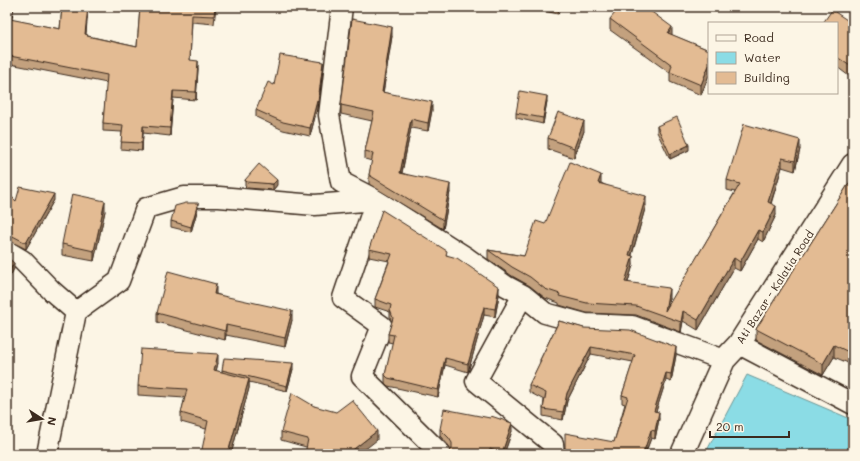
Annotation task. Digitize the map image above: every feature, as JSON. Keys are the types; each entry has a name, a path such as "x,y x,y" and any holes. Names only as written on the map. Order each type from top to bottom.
{"main road":[{"name":"Ati Bazar - Kalatia Road","path":"682,454 724,360 739,344 853,165"}],"street":[{"path":"342,7 329,115 341,182 376,200 467,258 506,286 523,295 545,313 585,324 632,326 724,360"},
{"path":"47,454 76,312 119,281 146,208 184,197 219,197 315,206 376,200"},
{"path":"376,200 343,298 382,326 362,376 441,454"},
{"path":"7,251 22,260 52,291 76,312"},
{"path":"523,295 476,381 553,444 554,454"},
{"path":"739,344 853,404"}],"water":[{"path":"747,375 853,420 853,454 705,454"}],"building":[{"path":"7,7 12,7 10,19 60,29 62,7 88,7 85,34 88,35 87,36 137,47 140,7 215,7 214,16 192,15 190,60 198,61 196,92 173,91 170,128 143,126 142,143 121,142 123,125 103,123 107,75 10,56 7,72"},
{"path":"620,7 645,7 672,27 668,33 708,50 708,68 701,85 670,72 672,65 610,19"},
{"path":"832,10 853,24 853,68 838,58 838,22 824,22"},
{"path":"352,19 392,27 382,92 432,102 428,123 411,119 400,173 450,184 443,220 369,175 373,153 365,151 374,112 341,105"},
{"path":"280,55 323,62 318,102 317,101 310,128 283,122 256,110 268,82 274,85"},
{"path":"520,91 547,96 543,118 516,113"},
{"path":"558,112 584,121 574,148 548,138"},
{"path":"677,117 689,145 670,154 657,126"},
{"path":"744,124 800,140 795,161 782,158 768,202 776,206 763,232 758,230 740,262 734,258 698,320 683,311 681,322 636,306 587,303 559,296 560,294 545,289 530,277 512,267 488,250 524,256 536,221 545,224 570,162 601,175 598,183 646,196 629,255 633,256 625,282 669,288 665,311 740,184 727,180"},
{"path":"259,164 277,180 273,184 247,182 245,180"},
{"path":"853,177 853,354 834,345 823,364 756,329"},
{"path":"20,187 54,194 26,243 7,233 7,193 16,201"},
{"path":"72,194 105,201 94,251 62,244"},
{"path":"186,203 198,203 191,227 171,221 175,206"},
{"path":"382,210 447,251 446,255 457,258 499,287 495,309 484,307 468,364 445,358 438,390 388,378 385,375 394,335 388,334 393,318 390,310 391,305 375,299 392,254 369,249"},
{"path":"7,257 14,263 7,275"},
{"path":"168,271 216,284 214,294 292,311 285,338 226,325 225,331 157,313"},
{"path":"559,321 584,328 630,330 676,347 671,374 666,373 654,411 659,412 655,431 651,430 643,454 563,454 565,451 565,433 614,442 628,397 622,395 635,355 591,347 567,393 563,412 543,409 546,393 529,385"},
{"path":"141,349 218,354 214,370 249,379 228,453 231,454 201,454 208,421 181,413 187,389 138,386"},
{"path":"224,358 293,363 287,386 222,370"},
{"path":"292,393 314,406 336,412 352,400 377,431 350,452 351,454 305,454 308,439 281,432"},
{"path":"444,409 490,418 491,416 512,423 502,453 490,449 489,454 447,454 452,449 452,443 440,429"}]}
